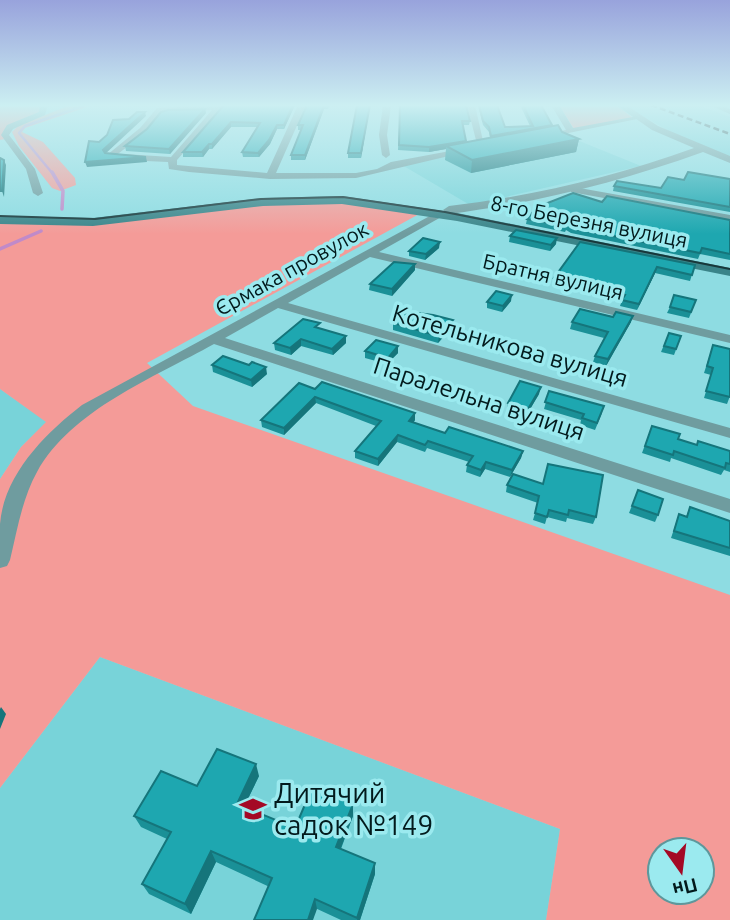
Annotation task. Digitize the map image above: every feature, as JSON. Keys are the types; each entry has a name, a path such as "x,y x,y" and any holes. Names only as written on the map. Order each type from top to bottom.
{"main road":[{"path":"0,214 72,217 120,215 261,197 313,195 374,198 444,212"},
{"path":"0,220 119,220 262,202 312,199 444,212"},
{"name":"8-го Березня вулиця","path":"444,212 730,267"},
{"name":"8-го Березня вулиця","path":"444,212 730,272"}],"street":[{"path":"15,148 30,169 38,193"},
{"path":"120,148 111,155 173,160"},
{"path":"183,148 173,160 172,167 244,176 346,176 385,171 391,165 482,148"},
{"path":"270,176 283,148"},
{"path":"385,148 391,165"},
{"path":"702,149 730,160"},
{"name":"Єрмака провулок","path":"0,560 20,483 55,435 88,408 444,212 574,190 702,149"},
{"path":"386,155 428,158"},
{"path":"574,190 730,218"},
{"name":"Братня вулиця","path":"368,253 730,339"},
{"name":"Котельникова вулиця","path":"277,304 730,433"},
{"name":"Паралельна вулиця","path":"213,339 730,506"}],"shaded area":[{"path":"21,148 48,148 75,178 76,185 60,191 52,188"},
{"path":"490,148 596,148 641,166 470,205 402,165"},
{"path":"706,148 730,148 730,158"},
{"path":"341,201 421,213 147,363 193,406 730,595 730,920 546,920 560,829 100,657 0,788 0,479 21,447 46,422 0,389 0,221 42,223 238,206"},
{"path":"0,389 47,422 21,447 0,479"},
{"name":"Дитячий садок №149","path":"100,657 560,829 546,920 0,920 0,788"}],"building":[{"path":"88,148 105,148 103,150 105,153 146,157 85,162"},
{"path":"187,148 206,148 202,152 183,152"},
{"path":"245,148 262,148 258,153 242,152"},
{"path":"294,148 308,148 305,155 291,155"},
{"path":"349,148 362,148 361,153 348,153"},
{"path":"450,148 533,148 472,160"},
{"path":"0,158 4,160 2,191 0,191"},
{"path":"688,172 730,179 730,207 614,186 617,181 661,188 668,177 684,180"},
{"path":"573,193 602,202 607,196 730,220 730,254 702,248 700,253 572,228 568,224 566,226 527,219 537,207"},
{"path":"516,230 557,238 551,245 510,236"},
{"path":"423,238 440,242 426,254 409,251"},
{"path":"580,242 695,265 692,275 657,267 639,304 622,300 625,295 554,278"},
{"path":"394,262 415,264 392,289 370,284"},
{"path":"496,291 512,295 503,306 487,302"},
{"path":"674,295 696,300 691,312 670,307"},
{"path":"580,309 613,317 616,312 633,316 608,359 595,356 608,332 572,322"},
{"path":"403,313 415,316 418,313 433,315 453,320 439,336 393,323"},
{"path":"303,319 320,323 315,327 346,336 332,349 301,339 290,348 274,343"},
{"path":"669,333 681,336 676,349 664,346"},
{"path":"376,340 398,346 388,358 365,351"},
{"path":"713,345 730,349 730,397 706,391 713,368 707,366"},
{"path":"223,356 249,365 252,362 266,367 251,380 212,365"},
{"path":"520,381 541,387 528,409 508,403"},
{"path":"322,382 415,413 409,421 445,433 449,427 523,451 512,470 486,462 481,470 467,465 473,456 428,441 425,445 398,435 378,459 355,451 381,421 315,397 284,428 261,420 299,383 315,389"},
{"path":"549,391 604,406 597,423 582,418 584,414 545,402"},
{"path":"652,426 680,434 678,439 697,445 698,441 730,451 730,464 726,463 725,468 674,451 673,455 645,446"},
{"path":"548,464 603,475 596,517 569,510 568,515 549,510 547,517 535,513 539,496 507,485 513,474 543,484"},
{"path":"638,490 663,499 658,515 632,506"},
{"path":"690,507 730,521 730,548 674,531 679,514 687,517"},
{"path":"217,749 256,764 237,804 295,828 312,788 353,804 336,847 375,863 357,918 315,899 308,920 254,920 272,878 211,851 185,904 142,884 171,832 134,816 161,771 197,786"}],"waterway":[{"path":"31,148 53,174"},
{"path":"52,172 63,191 62,209"},
{"path":"0,249 41,231"}],"tram line":[{"path":"0,216 95,219 261,199 343,197 445,212 730,269"}],"place":[{"name":"Дитячий садок №149","path":"253,809"}]}
